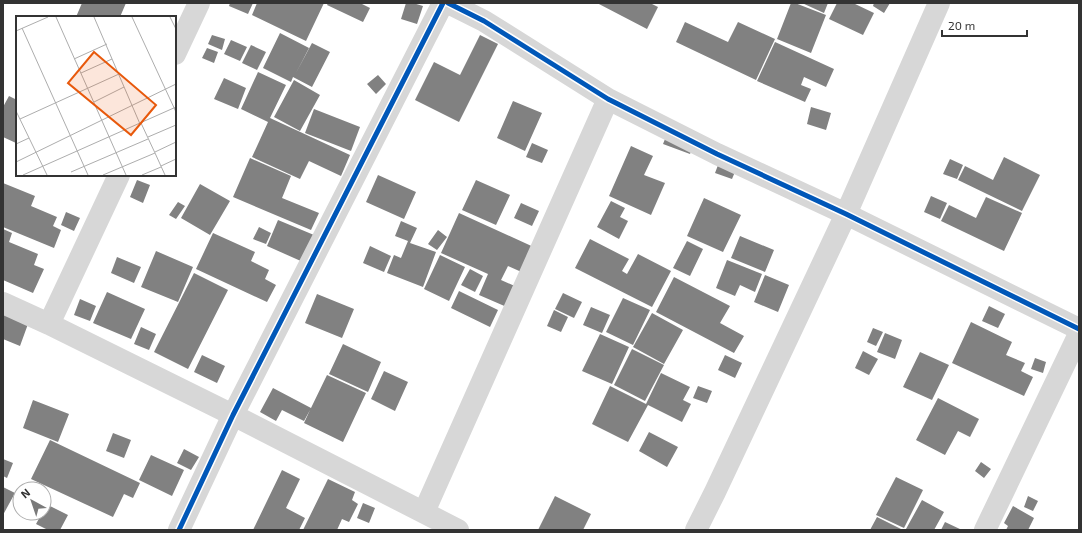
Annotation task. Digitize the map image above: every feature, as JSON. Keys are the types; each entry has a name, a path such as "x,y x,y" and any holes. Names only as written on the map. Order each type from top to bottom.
{"street":[{"path":"176,52 199,3"},
{"path":"179,530 233,415 443,3"},
{"path":"448,3 484,21 608,99 717,154 846,214 1079,329"},
{"path":"696,530 846,214 939,3"},
{"path":"424,512 608,99"},
{"path":"49,324 119,176"},
{"path":"3,303 49,324 233,415 458,530"},
{"path":"985,530 1079,334"}],"building":[{"path":"82,3 126,3 120,16 76,16"},
{"path":"230,3 253,3 248,14 229,6"},
{"path":"257,3 324,3 306,41 252,15"},
{"path":"328,3 363,3 362,4 370,8 363,22 327,5"},
{"path":"406,3 413,3 423,6 417,24 401,19"},
{"path":"597,3 650,3 658,7 647,29"},
{"path":"791,3 795,3 826,15 811,53 777,39"},
{"path":"802,3 828,3 824,13"},
{"path":"837,3 853,3 874,13 863,35 829,19"},
{"path":"874,3 890,3 884,13 873,6"},
{"path":"685,22 728,42 738,22 775,39 756,80 676,42"},
{"path":"280,33 309,48 296,73 312,43 330,52 312,87 293,77 291,82 263,68"},
{"path":"212,35 225,39 222,50 208,44"},
{"path":"480,35 498,44 459,122 415,100 434,62 460,75"},
{"path":"231,40 247,47 240,61 224,54"},
{"path":"775,42 834,69 826,87 804,77 801,85 811,89 805,102 757,81"},
{"path":"251,45 266,52 257,70 242,63"},
{"path":"207,48 218,52 214,63 202,58"},
{"path":"258,72 286,85 270,118 350,155 341,176 309,161 300,179 252,157 268,122 241,109"},
{"path":"378,75 386,84 376,94 367,84"},
{"path":"224,78 246,88 238,109 214,99"},
{"path":"294,80 320,95 300,131 274,117"},
{"path":"9,96 16,100 16,143 3,137 3,107"},
{"path":"513,101 542,113 525,151 497,138"},
{"path":"811,107 831,113 826,130 807,124"},
{"path":"314,109 360,127 351,151 305,133"},
{"path":"667,134 694,144 690,154 663,144"},
{"path":"532,143 548,150 542,163 526,157"},
{"path":"631,146 653,156 644,175 665,183 651,215 609,196"},
{"path":"1004,157 1040,175 1022,211 958,180 965,166 993,180"},
{"path":"250,158 291,176 282,198 319,213 311,230 233,197"},
{"path":"950,159 963,165 957,179 943,174"},
{"path":"720,160 737,167 732,179 715,173"},
{"path":"378,175 416,192 404,219 366,202"},
{"path":"137,180 150,185 143,203 130,197"},
{"path":"476,180 510,195 496,225 462,210"},
{"path":"3,183 35,196 31,206 57,217 53,226 61,230 54,248 3,227"},
{"path":"200,184 230,201 210,235 181,218"},
{"path":"931,196 947,203 940,219 924,212"},
{"path":"986,197 1022,213 1004,251 941,221 949,205 976,218"},
{"path":"704,198 741,215 723,252 687,236"},
{"path":"611,201 625,208 620,217 628,221 619,239 597,227"},
{"path":"178,202 185,206 176,219 169,215"},
{"path":"521,203 539,211 532,226 514,218"},
{"path":"66,212 80,218 74,231 61,225"},
{"path":"459,213 538,249 526,274 508,266 501,280 517,287 509,308 479,295 488,274 441,253"},
{"path":"278,220 314,235 303,262 267,246"},
{"path":"401,221 417,228 410,243 436,252 423,287 387,273 394,255 401,258 408,241 395,236"},
{"path":"259,227 271,233 266,244 253,239"},
{"path":"3,229 12,233 9,242 38,254 34,265 44,269 33,293 3,280"},
{"path":"438,230 447,237 437,250 428,244"},
{"path":"213,233 255,252 251,261 269,270 265,279 276,285 267,302 196,269"},
{"path":"740,236 774,250 765,272 731,258"},
{"path":"590,239 629,259 622,271 627,274 638,254 671,271 652,307 575,268"},
{"path":"687,241 703,249 690,276 673,268"},
{"path":"370,246 391,256 384,272 363,263"},
{"path":"156,251 193,267 178,302 141,287"},
{"path":"440,255 465,267 449,301 424,289"},
{"path":"117,257 141,267 134,283 111,273"},
{"path":"727,260 762,274 755,292 740,285 735,296 716,288"},
{"path":"470,269 483,276 475,292 461,285"},
{"path":"194,273 228,290 188,369 154,352"},
{"path":"765,275 789,285 778,312 754,302"},
{"path":"674,277 730,306 720,323 744,336 734,353 656,312"},
{"path":"459,291 498,310 490,327 451,308"},
{"path":"107,292 145,309 131,339 93,323"},
{"path":"563,293 582,302 574,318 555,309"},
{"path":"317,294 354,309 342,338 305,323"},
{"path":"623,298 650,310 633,345 606,332"},
{"path":"80,299 96,306 90,321 74,315"},
{"path":"989,306 1005,314 998,328 982,321"},
{"path":"591,307 610,315 602,333 583,325"},
{"path":"554,310 568,317 561,332 547,326"},
{"path":"652,313 683,330 664,364 633,347"},
{"path":"3,314 28,324 20,346 3,339"},
{"path":"971,322 1012,342 1006,355 1025,363 1021,371 1033,377 1024,396 952,363"},
{"path":"141,327 156,334 149,350 134,344"},
{"path":"873,328 883,332 876,346 867,342"},
{"path":"885,333 902,340 895,359 877,352"},
{"path":"600,334 629,347 612,384 582,371"},
{"path":"343,344 381,362 368,392 329,374"},
{"path":"632,349 664,365 645,401 614,385"},
{"path":"863,351 878,359 869,375 855,368"},
{"path":"920,352 949,365 932,400 903,387"},
{"path":"202,355 225,366 217,383 194,372"},
{"path":"725,355 742,363 735,378 718,370"},
{"path":"1035,358 1046,362 1043,373 1031,369"},
{"path":"384,371 408,382 395,411 371,399"},
{"path":"661,373 690,387 683,400 691,404 682,422 648,405 628,442 592,424 610,386 646,404"},
{"path":"327,375 366,393 343,442 304,423 310,410 304,421 282,410 276,421 260,412 273,388 311,408"},
{"path":"698,386 712,391 707,403 693,398"},
{"path":"938,398 979,419 970,437 958,431 945,455 916,440"},
{"path":"33,400 69,414 58,442 23,428"},
{"path":"649,432 678,447 667,467 639,451"},
{"path":"113,433 131,440 124,458 106,451"},
{"path":"50,440 140,483 133,498 124,494 113,517 52,489 52,481 35,481 31,479"},
{"path":"184,449 199,457 191,470 177,463"},
{"path":"151,455 184,470 172,496 139,480"},
{"path":"3,459 13,463 7,478 3,476"},
{"path":"981,462 991,469 984,478 975,471"},
{"path":"282,470 300,479 286,508 305,518 299,530 253,530"},
{"path":"896,477 923,490 904,528 876,515"},
{"path":"328,479 355,492 352,500 358,504 349,522 342,519 337,530 303,530"},
{"path":"3,487 12,492 12,498 3,515"},
{"path":"555,496 591,514 583,530 538,530"},
{"path":"1028,496 1038,501 1033,511 1024,507"},
{"path":"922,500 944,512 934,530 907,530 906,529"},
{"path":"363,503 375,508 369,523 357,518"},
{"path":"1013,506 1034,518 1028,530 1006,530 1008,526 1004,523"},
{"path":"52,507 68,515 60,530 48,530 36,524 38,521 52,521"},
{"path":"877,517 903,530 870,530"},
{"path":"945,522 962,530 941,530"}],"cycle path":[{"path":"179,530 233,415 443,3"},
{"path":"448,3 484,21 608,99 717,154 846,214 1079,329"}]}
